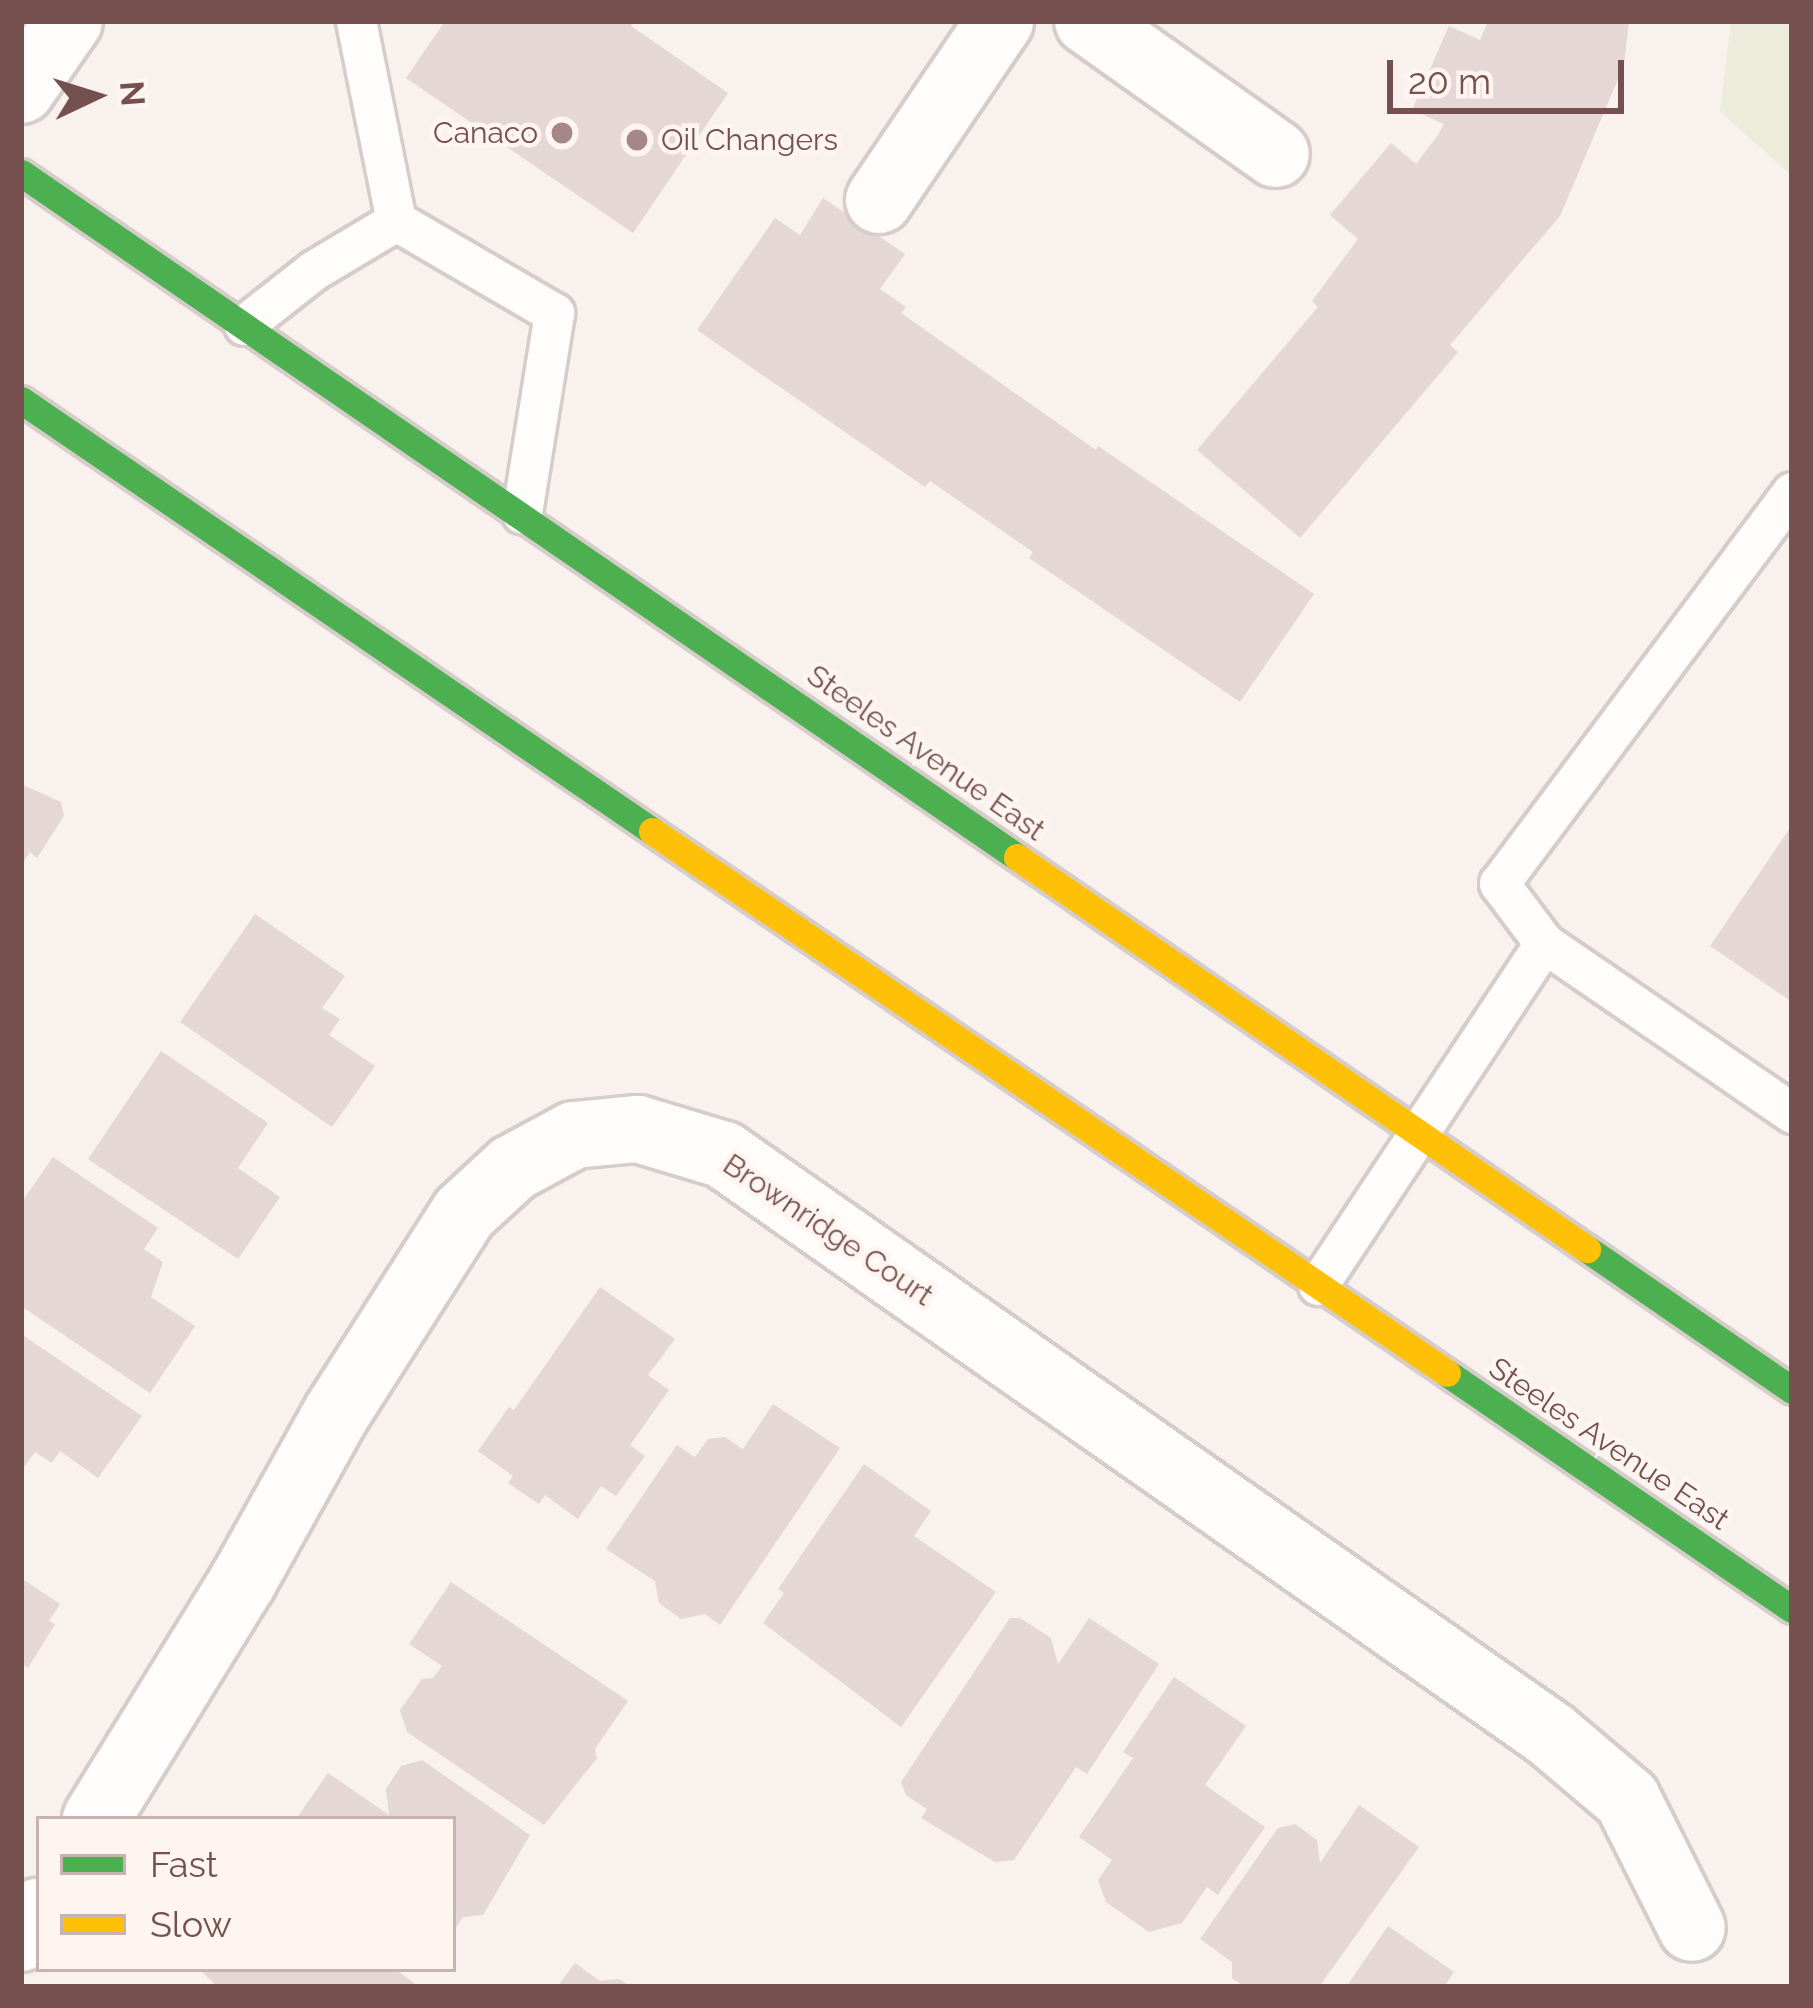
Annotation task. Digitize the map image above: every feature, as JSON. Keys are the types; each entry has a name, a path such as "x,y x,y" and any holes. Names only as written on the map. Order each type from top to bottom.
{"main road":[{"name":"Steeles Avenue East","path":"21,173 522,512 1792,1390"},
{"name":"Steeles Avenue East","path":"21,400 1792,1609"}],"street":[{"path":"21,90 69,21"},
{"path":"879,200 1000,21"},
{"path":"1088,21 1276,154"},
{"name":"Brownridge Court","path":"98,1816 243,1581 336,1414 464,1213 513,1168 574,1135 638,1129 724,1155 1550,1733 1627,1799 1693,1928"}],"lane":[{"path":"356,21 396,221 554,313 522,512"},
{"path":"244,325 314,269 396,221"},
{"path":"1792,492 1499,883 1544,943 1792,1112"},
{"path":"1318,1285 1544,943"}],"green space":[{"path":"1731,21 1792,21 1792,176 1720,112"}],"building":[{"path":"445,21 634,21 631,26 728,93 633,233 406,78"},
{"path":"1488,21 1629,21 1624,65 1560,216 1450,345 1458,352 1300,538 1197,450 1318,307 1312,301 1358,239 1330,215 1391,143 1416,164 1438,135 1444,124 1412,110 1449,26 1480,40"},
{"path":"823,198 905,254 880,289 906,307 901,313 1314,594 1240,702 1029,558 1033,552 930,481 925,487 697,330 775,218 800,235"},
{"path":"21,784 61,802 64,816 37,858 30,852 21,866"},
{"path":"1792,825 1792,1002 1710,946"},
{"path":"255,914 345,976 322,1008 340,1019 329,1035 375,1066 332,1127 180,1022"},
{"path":"161,1051 268,1123 238,1168 280,1197 238,1259 88,1159"},
{"path":"53,1157 158,1228 144,1249 163,1262 151,1297 195,1326 150,1393 21,1306 21,1203"},
{"path":"600,1287 675,1339 648,1375 669,1390 630,1445 645,1456 616,1496 601,1486 578,1519 545,1495 539,1504 508,1483 513,1476 478,1451 509,1407 514,1410"},
{"path":"21,1334 142,1416 98,1478 60,1451 52,1463 35,1452 21,1471"},
{"path":"773,1404 840,1448 720,1625 705,1614 681,1619 659,1603 655,1581 606,1549 677,1445 695,1457 708,1439 725,1437 743,1449"},
{"path":"864,1464 931,1511 914,1536 996,1592 901,1727 763,1623 784,1593 778,1589"},
{"path":"21,1578 60,1604 49,1621 55,1624 28,1668 21,1663"},
{"path":"451,1582 628,1701 595,1749 597,1758 544,1825 407,1732 400,1710 422,1679 433,1678 442,1666 409,1644"},
{"path":"1010,1618 1020,1618 1051,1638 1058,1664 1089,1618 1159,1664 1087,1774 1076,1767 1014,1860 995,1862 921,1818 927,1809 906,1795 901,1782"},
{"path":"1174,1677 1246,1726 1205,1785 1265,1827 1218,1895 1207,1887 1182,1923 1149,1932 1106,1902 1098,1880 1112,1860 1079,1837 1133,1758 1123,1752"},
{"path":"422,1760 530,1835 483,1915 463,1917 456,1928 456,1816 298,1816 328,1773 389,1815 386,1789 401,1766"},
{"path":"1359,1805 1419,1847 1319,1987 1245,1987 1232,1978 1232,1962 1200,1939 1278,1828 1295,1824 1317,1840 1320,1863"},
{"path":"1388,1926 1454,1972 1444,1987 1346,1987"},
{"path":"575,1963 600,1981 619,1979 632,1987 557,1987"},
{"path":"202,1972 399,1972 419,1987 218,1987"}],"traffic: fast":[{"path":"21,173 1017,857"},
{"path":"21,400 652,831"},
{"path":"1587,1249 1792,1390"},
{"path":"1447,1373 1792,1609"}],"traffic: slow":[{"path":"652,831 1447,1373"},
{"path":"1017,857 1587,1249"}],"place":[{"name":"Canaco","path":"562,133"},
{"name":"Oil Changers","path":"637,140"}]}
